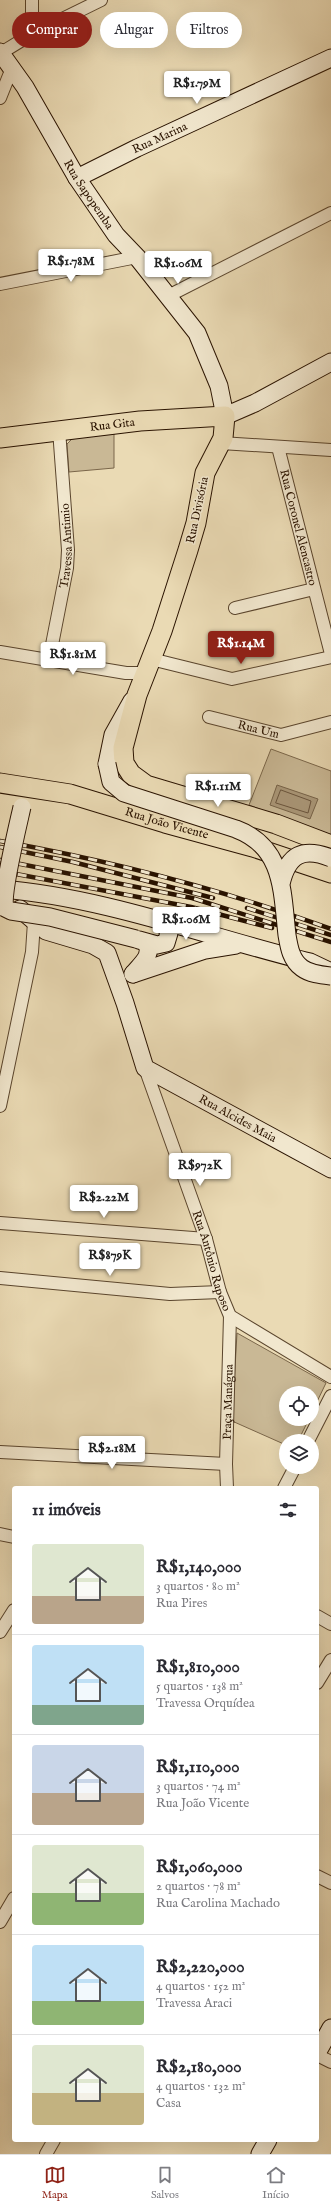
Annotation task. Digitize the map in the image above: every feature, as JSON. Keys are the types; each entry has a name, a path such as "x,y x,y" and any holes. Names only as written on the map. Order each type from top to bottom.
{"main road":[{"name":"Rua Sapopemba","path":"1,52 77,178 116,235 168,296 201,340 219,386 225,416"},
{"name":"Rua Marina","path":"77,178 331,58"},
{"path":"225,416 255,403 331,362"},
{"name":"Rua Gita","path":"0,438 140,421 225,416"},
{"name":"Rua Divisória","path":"116,763 123,748 137,695 193,534 205,473 221,443 224,432 225,416"},
{"path":"331,845 276,824 146,785 116,763 112,782 124,793 139,800 230,827 254,838 263,846 273,859 280,884 288,940 294,958 301,967 307,971 331,976"},
{"name":"Rua João Vicente","path":"0,782 26,788 70,794 165,824 260,849 331,873"},
{"path":"26,788 4,902 6,909 50,917 160,946 167,941 169,933 163,921"},
{"path":"280,884 288,863 297,856 313,852 331,858"},
{"path":"0,888 39,893 163,921 318,965 331,972"},
{"name":"Rua Antônio Raposo","path":"0,895 34,922 52,934 94,945 104,951 109,957 145,1068"},
{"name":"Rua Antônio Raposo","path":"125,1003 128,983 148,954 149,948 141,941"},
{"path":"133,974 209,949 246,945"},
{"name":"Rua Alcides Maia","path":"145,1068 331,1169"},
{"path":"319,2050 331,2028"},
{"path":"260,2154 267,2142"}],"street":[{"path":"32,0 32,12"},
{"path":"77,12 101,0"},
{"path":"1,52 12,46"},
{"path":"0,98 12,68"},
{"path":"168,296 331,213"},
{"path":"0,284 137,258"},
{"name":"Travessa Antimio","path":"50,660 67,568 68,550 59,430"},
{"path":"221,443 331,450"},
{"name":"Rua Coronel Alencastro","path":"278,447 331,655"},
{"path":"235,608 314,589"},
{"path":"0,652 126,673 148,666 232,679 331,655"},
{"name":"Rua Um","path":"209,716 281,735 331,722"},
{"path":"0,1106 32,952 34,922"},
{"path":"32,952 40,940 52,934"},
{"name":"Rua Antônio Raposo","path":"145,1068 206,1239 220,1292 230,1316 331,1377"},
{"path":"0,1223 206,1239"},
{"path":"0,1278 170,1294 220,1292"},
{"name":"Praça Manágua","path":"227,1486 226,1464 230,1316"},
{"path":"312,1434 331,1396"},
{"path":"0,1452 226,1464"},
{"path":"285,1486 291,1474"},
{"path":"0,1534 12,1537"},
{"path":"0,1632 12,1613"},
{"path":"319,1617 331,1624"},
{"path":"319,1680 331,1660"},
{"path":"319,1877 331,1884"},
{"path":"0,1922 12,1901"},
{"path":"319,2055 331,2062"},
{"path":"46,2154 53,2142"}],"shaded area":[{"path":"114,431 114,468 69,472 67,444 72,439"},
{"path":"271,749 331,771 331,836 249,805"},
{"path":"237,1333 326,1383 319,1398 319,1386 279,1386 279,1426 306,1426 302,1434 279,1434 279,1442 232,1421"}],"water":[{"path":"277,785 318,799 310,819 270,805"}],"railway":[{"path":"0,841 126,867 209,889 331,929"},
{"path":"0,847 73,862 213,898"},
{"path":"0,860 192,898 331,942"},
{"path":"0,871 191,907 272,928"},
{"path":"247,908 331,935"}]}
